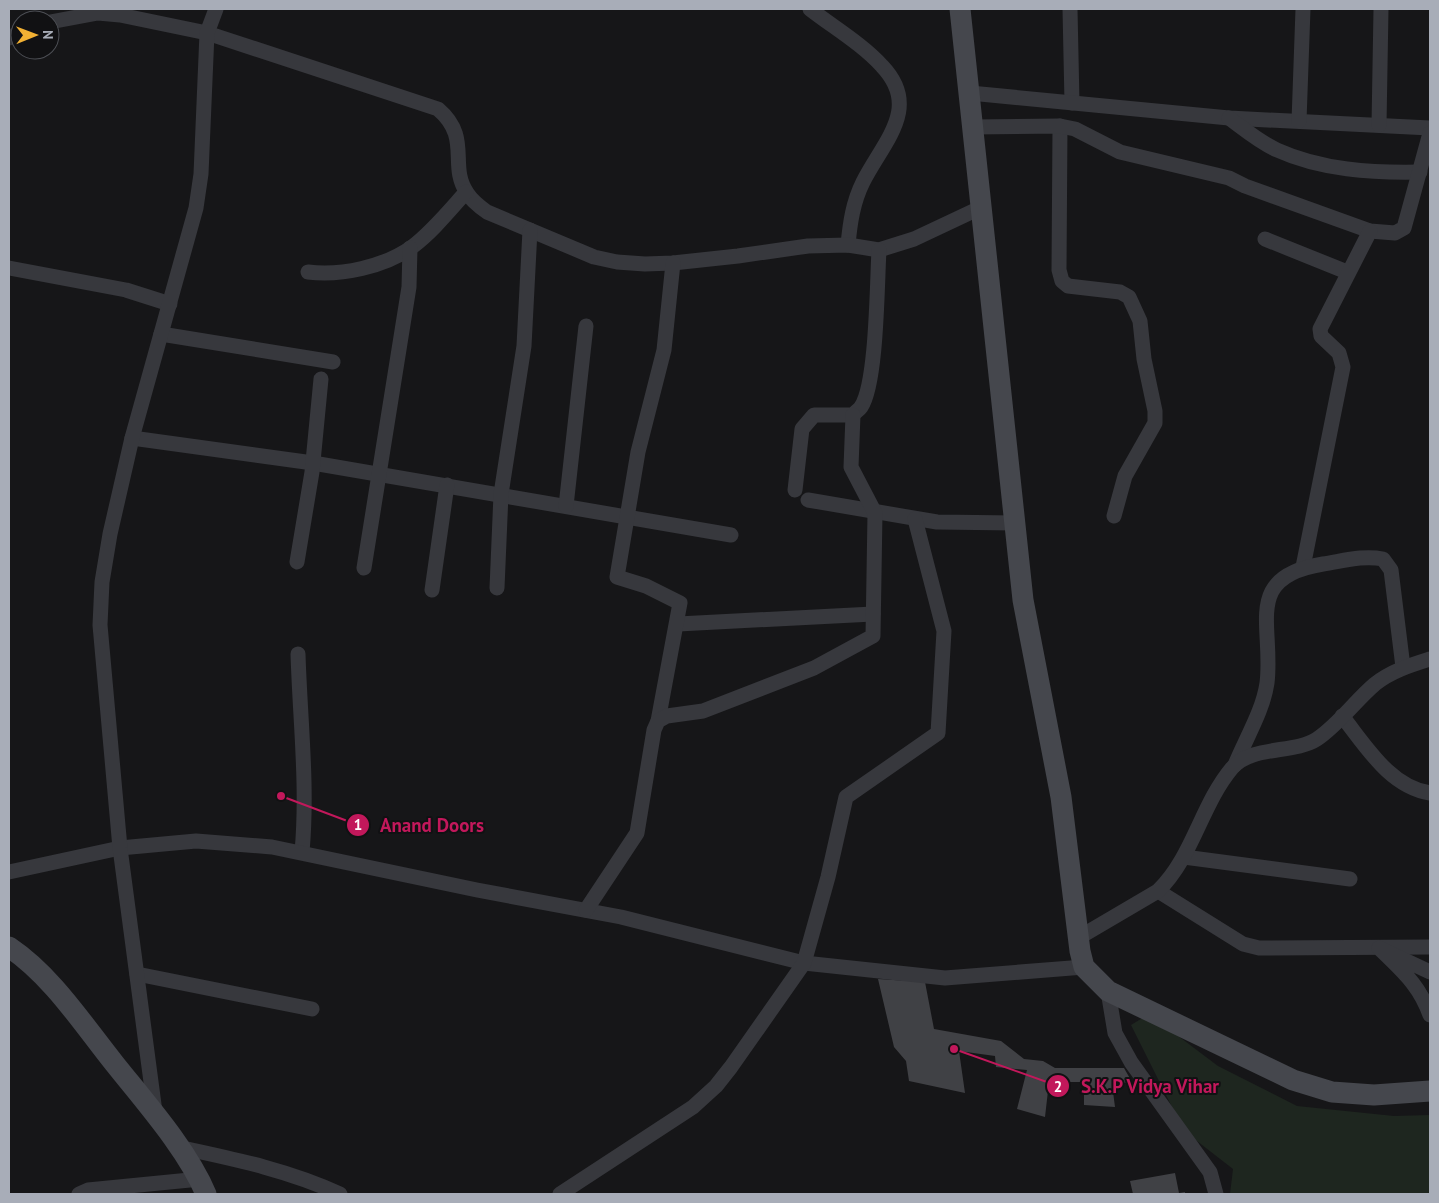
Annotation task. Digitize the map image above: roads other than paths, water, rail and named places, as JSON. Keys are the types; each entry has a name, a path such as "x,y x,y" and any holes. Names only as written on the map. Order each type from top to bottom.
{"main road":[{"path":"960,9 1015,523 1032,656 1061,797 1078,938 1084,967 1108,991 1293,1080 1332,1092 1374,1096 1430,1091"},
{"path":"9,947 42,974 54,988 156,1115 203,1187"}],"street":[{"path":"156,1115 120,848 100,625 102,582 110,534 132,438 196,208 201,174 207,33 216,9"},
{"path":"810,9 881,64 900,93 900,109 894,128 856,198 848,245"},
{"path":"1070,9 1072,103"},
{"path":"1299,121 1303,9"},
{"path":"1379,125 1381,9"},
{"path":"60,20 97,11 207,33 438,109 447,116 456,130 460,148 460,176 466,192 487,212 594,257 617,262 673,264 808,246 848,245 879,250 914,239 982,207"},
{"path":"970,93 1228,118 1430,128"},
{"path":"1228,118 1269,146 1291,156 1355,170 1420,172"},
{"path":"972,127 1060,126 1075,129 1120,152 1229,178 1245,186 1370,231 1395,233 1404,228 1430,133"},
{"path":"1060,126 1060,275 1068,286 1120,292 1129,297 1140,321 1144,359 1155,410 1155,422 1151,433 1135,458 1120,490 1114,516"},
{"path":"308,272 327,274 342,272 379,263 410,248 466,192"},
{"path":"497,588 502,494 524,346 530,230"},
{"path":"1303,567 1343,367 1339,353 1321,336 1320,329 1347,272 1370,231"},
{"path":"1265,239 1347,272"},
{"path":"364,568 410,287 410,248"},
{"path":"795,490 802,429 806,421 814,414 852,414 861,407 872,369 879,250"},
{"path":"586,910 637,833 654,730 658,722 678,624 680,603 646,586 617,577 638,452 664,350 673,264"},
{"path":"9,268 126,290 170,304"},
{"path":"566,506 586,326"},
{"path":"161,334 333,362"},
{"path":"297,562 313,463 321,378"},
{"path":"658,722 667,716 703,711 829,661 873,636 875,513 851,468 852,414"},
{"path":"132,438 313,463 502,494 731,535"},
{"path":"432,590 447,485"},
{"path":"808,500 875,513 938,522 1015,523"},
{"path":"560,1194 693,1107 731,1067 804,964 828,877 846,797 938,733 944,631 915,519"},
{"path":"1078,938 1158,891 1168,881 1184,857 1223,780 1235,765 1261,702 1267,683 1266,616 1276,582 1288,573 1303,567 1370,556 1383,559 1391,570 1403,667"},
{"path":"678,624 874,614"},
{"path":"298,654 300,726 306,793 302,852"},
{"path":"1235,765 1263,752 1300,746 1316,739 1376,683 1403,667 1430,659"},
{"path":"1342,716 1397,780 1409,788 1430,793"},
{"path":"9,872 120,848 196,841 272,847 478,890 621,917 804,964 946,978 1084,967"},
{"path":"1184,857 1350,880"},
{"path":"1158,891 1243,944 1259,948 1430,948"},
{"path":"1379,948 1430,972"},
{"path":"1379,948 1412,980 1424,996 1430,1016"},
{"path":"136,974 312,1009"},
{"path":"1108,991 1115,1032 1131,1062 1210,1172 1216,1194"},
{"path":"178,1147 292,1174 340,1194"},
{"path":"79,1194 88,1190 203,1187"}],"place":[{"name":"Anand Doors","path":"281,796"},
{"name":"S.K.P Vidya Vihar","path":"954,1049"}]}
